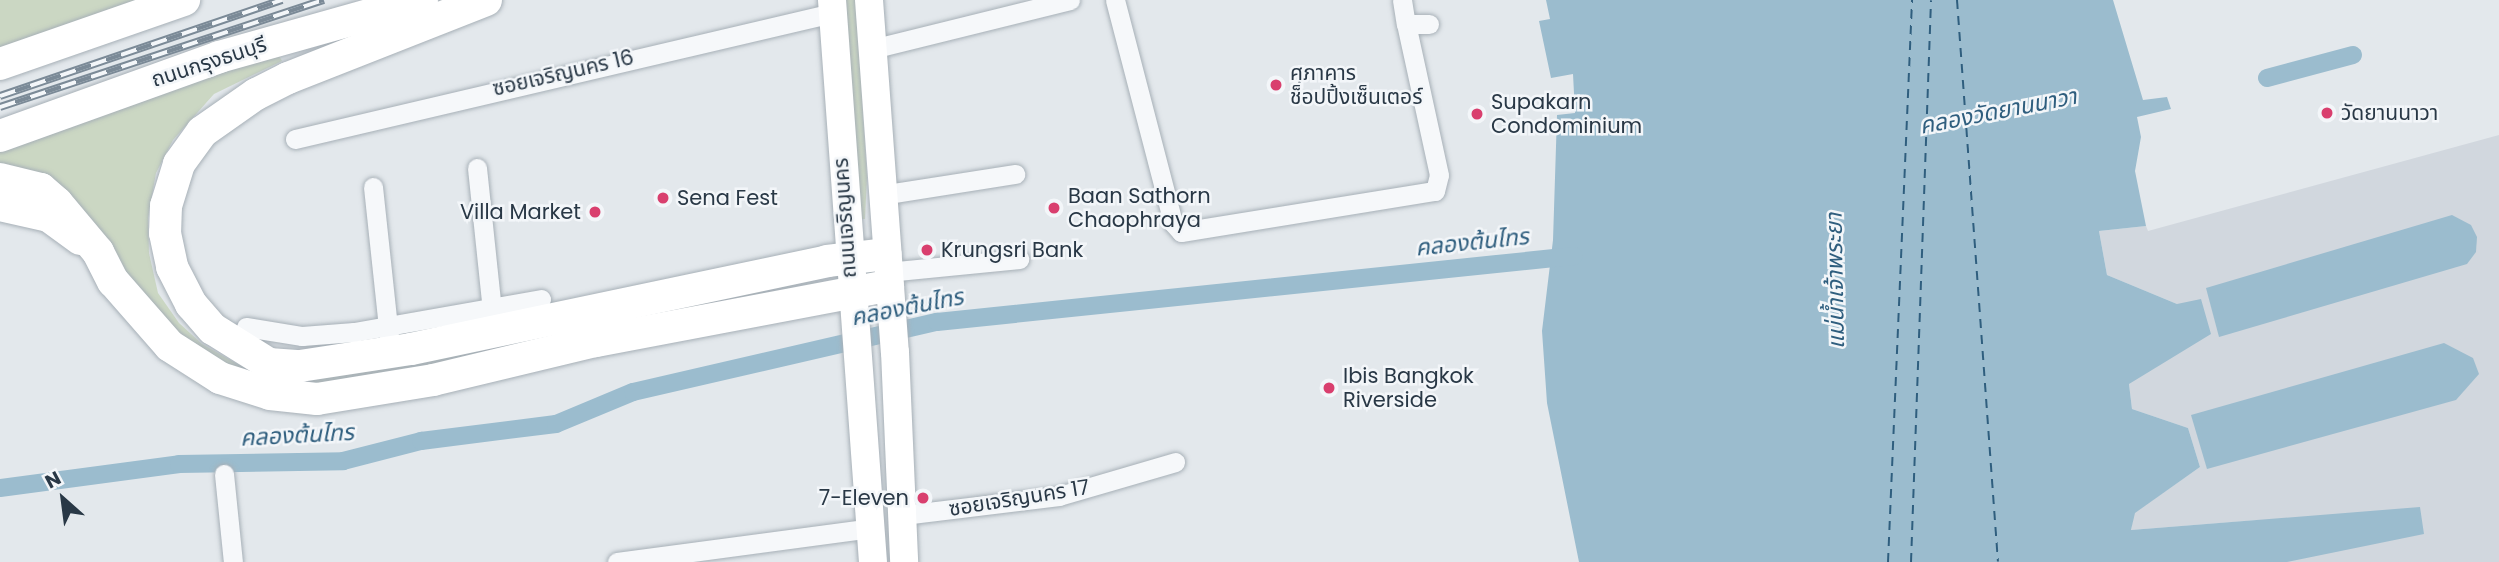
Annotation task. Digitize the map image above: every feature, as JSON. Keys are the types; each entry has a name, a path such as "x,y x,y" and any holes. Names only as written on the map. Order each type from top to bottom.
{"main road":[{"path":"0,64 184,0"},
{"name":"ถนนกรุงธนบุรี","path":"0,136 219,57 422,0"},
{"path":"486,0 288,78 224,114 202,132 179,164 166,206 165,233 172,267 191,304 214,329 269,364 300,366 389,339 849,257 887,270"},
{"name":"ถนนเจริญนคร","path":"869,0 881,195 895,352 904,562"},
{"name":"ถนนเจริญนคร","path":"832,6 850,294 859,356 873,562"},
{"path":"0,179 41,190 57,203 86,237 113,281"},
{"path":"0,207 27,211 63,227 170,346 220,378 270,394 317,399 433,380 508,361 850,294 887,270"},
{"path":"496,322 508,361"}],"street":[{"path":"872,49 1070,0"},
{"path":"1115,0 1172,223 1181,232 1435,191 1438,175 1402,0"},
{"name":"ซอยเจริญนคร 16","path":"295,139 832,6"},
{"path":"1406,24 1429,24"},
{"path":"477,168 496,322 541,299"},
{"path":"881,195 1015,174"},
{"path":"246,327 302,336 389,339 373,187"},
{"path":"887,270 1019,259"},
{"name":"ซอยเจริญนคร 17","path":"903,515 1059,496 1175,462"},
{"path":"224,474 233,562"},
{"path":"629,561 871,528"}],"shaded area":[{"path":"2499,135 2499,562 2262,562 2258,520 2131,530 2134,513 2200,467 2188,428 2132,409 2129,384 2177,304 2107,275 2099,231 2146,226 2148,231"}],"green space":[{"path":"0,0 148,0 0,58"},
{"path":"846,0 856,0 867,177 865,219 857,219"},
{"path":"277,52 282,61 214,94 173,140 156,173 148,218 149,253 158,293 179,323 202,344 255,374 486,347 489,353 306,389 262,386 200,352 0,175 0,149"}],"water":[{"name":"แม่น้ำเจ้าพระยา","path":"1546,0 2113,0 2143,100 2167,97 2171,109 2137,117 2141,137 2135,171 2146,226 2099,231 2107,275 2177,304 2201,299 2211,334 2129,384 2132,409 2188,428 2200,467 2135,513 2131,530 2420,507 2424,534 2287,562 1579,562 1547,403 1542,331 1553,240 1557,115 1575,113 1573,74 1551,78 1539,21 1550,19"},
{"path":"2452,215 2471,225 2477,237 2476,252 2467,264 2219,337 2206,288"},
{"path":"2444,343 2473,358 2479,374 2456,400 2207,469 2191,415"}],"waterway":[{"name":"คลองวัดยานนาวา","path":"2267,78 2353,55"},
{"name":"คลองต้นไทร","path":"0,488 179,464 343,461 421,441 556,424 633,392 937,322 1574,256"}],"ferry route":[{"path":"1888,562 1912,0"},
{"path":"1911,562 1931,0"},
{"path":"1957,0 1998,562"}],"railway":[{"path":"0,96 282,0"},
{"path":"0,107 324,0"}],"place":[{"name":"ศุภาคาร ช็อปปิ้งเซ็นเตอร์","path":"1276,85"},
{"name":"วัดยานนาวา","path":"2327,113"},
{"name":"Supakarn Condominium","path":"1477,114"},
{"name":"Sena Fest","path":"663,198"},
{"name":"Baan Sathorn Chaophraya","path":"1054,208"},
{"name":"Villa Market","path":"595,212"},
{"name":"Krungsri Bank","path":"927,250"},
{"name":"Ibis Bangkok Riverside","path":"1329,388"},
{"name":"7-Eleven","path":"923,498"}]}
